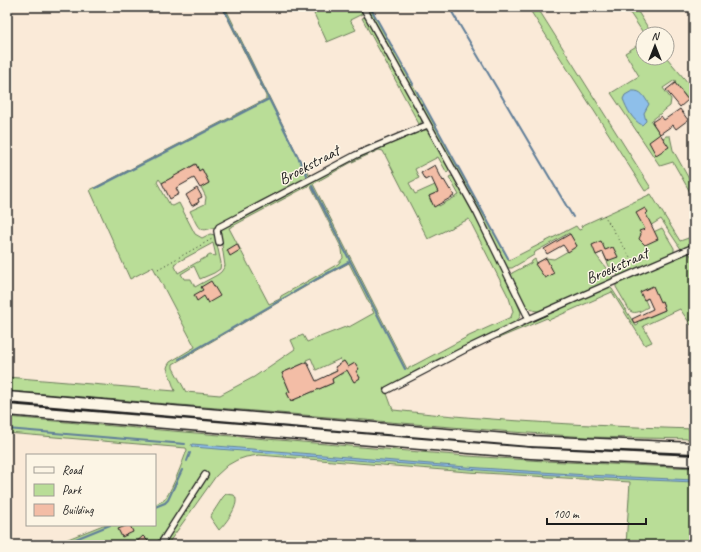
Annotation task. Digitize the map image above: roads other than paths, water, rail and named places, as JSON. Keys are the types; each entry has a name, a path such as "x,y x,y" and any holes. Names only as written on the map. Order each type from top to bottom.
{"highway":[{"path":"7,397 529,441 694,448"},
{"path":"7,410 531,453 694,461"}],"street":[{"path":"364,7 427,125 477,213 529,319"},
{"name":"Broekstraat","path":"218,239 217,229 219,227 356,155 427,125"},
{"name":"Broekstraat","path":"387,390 438,363 529,319 694,247"},
{"path":"160,545 205,475"}],"water":[{"path":"632,91 640,93 649,104 644,113 646,121 642,125 633,117 623,99 625,95"},
{"path":"192,444 466,467 694,480 694,482 492,471 193,447 191,446"}],"waterway":[{"path":"223,7 307,175"},
{"path":"370,7 413,84"},
{"path":"449,7 573,217"},
{"path":"416,90 508,258"},
{"path":"96,188 269,99"},
{"path":"312,186 405,369"},
{"path":"179,359 350,261"},
{"path":"7,429 185,444"},
{"path":"187,461 190,453"},
{"path":"156,507 168,500 182,470"},
{"path":"61,545 108,526"}]}
